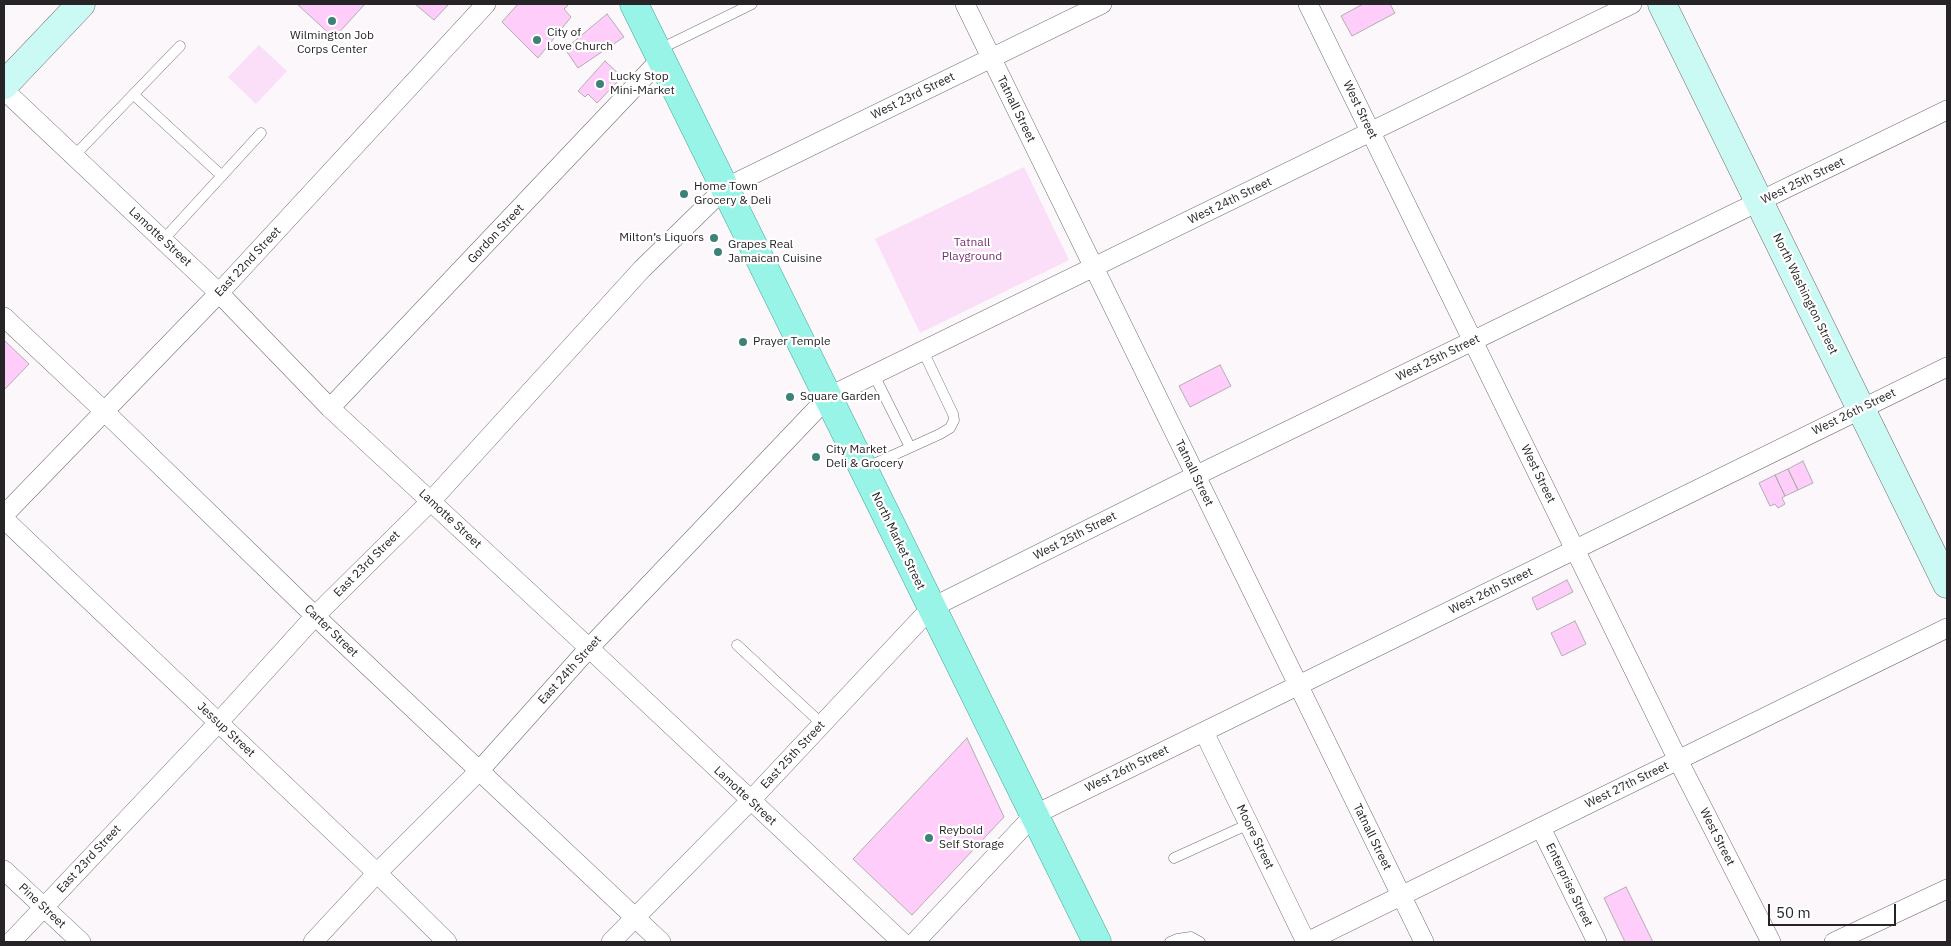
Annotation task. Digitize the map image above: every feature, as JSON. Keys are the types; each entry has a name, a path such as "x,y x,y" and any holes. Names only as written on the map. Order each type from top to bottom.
{"main road":[{"path":"4,85 81,4"},
{"name":"North Market Street","path":"634,4 1097,942"},
{"name":"North Washington Street","path":"1662,4 1947,584"}],"street":[{"name":"East 22nd Street","path":"4,515 219,293 486,4"},
{"name":"Tatnall Street","path":"965,4 1424,942"},
{"name":"West 23rd Street","path":"725,188 1102,4"},
{"name":"West Street","path":"1308,4 1678,760 1771,942"},
{"name":"West 24th Street","path":"828,397 1632,4"},
{"name":"Gordon Street","path":"330,408 659,55"},
{"name":"Lamotte Street","path":"4,90 219,293 330,408 902,942"},
{"name":"West 25th Street","path":"931,608 1195,476 1947,110"},
{"name":"East 23rd Street","path":"11,942 218,723 315,616 431,501 642,269 725,188"},
{"name":"Carter Street","path":"4,317 104,411 315,616 661,942"},
{"name":"West 26th Street","path":"1034,815 1947,366"},
{"name":"East 24th Street","path":"313,942 377,872 479,771 589,648 828,397"},
{"name":"Jessup Street","path":"4,519 377,872 447,942"},
{"name":"East 25th Street","path":"611,942 750,801 931,608"},
{"name":"West 27th Street","path":"1307,942 1947,628"},
{"name":"Moore Street","path":"1204,732 1307,942"},
{"path":"916,942 1034,815"},
{"name":"Enterprise Street","path":"1541,828 1597,942"},
{"name":"Pine Street","path":"4,870 80,942"},
{"path":"1834,942 1947,889"}],"lane":[{"path":"659,55 752,4"},
{"path":"74,156 180,46"},
{"path":"134,95 222,176"},
{"path":"163,240 261,133"},
{"path":"863,469 950,428 954,420 954,414 923,351"},
{"path":"874,375 910,447"},
{"path":"737,645 822,724"},
{"path":"1174,858 1249,824"},
{"path":"1170,942 1191,937 1200,942"}],"green space":[{"path":"259,45 287,71 256,104 228,77"},
{"name":"Tatnall Playground","path":"1024,167 1069,260 920,333 875,239"}],"building":[{"name":"Wilmington Job Corps Center","path":"297,4 365,4 334,38"},
{"path":"415,4 449,4 434,20"},
{"name":"City of Love Church","path":"518,4 569,4 564,9 571,17 538,58 502,22"},
{"path":"1363,4 1390,4 1395,13 1352,36 1341,16"},
{"path":"607,14 624,37 578,68 565,49"},
{"name":"Lucky Stop Mini-Market","path":"605,61 622,77 597,103 588,94 585,97 578,91"},
{"path":"4,340 29,364 4,390"},
{"path":"1220,365 1231,386 1190,407 1179,386"},
{"path":"1803,461 1813,483 1798,490 1788,469"},
{"path":"1788,469 1798,490 1785,496 1775,475"},
{"path":"1775,475 1785,496 1782,498 1785,504 1778,508 1775,504 1770,506 1759,483"},
{"path":"1567,580 1573,592 1537,610 1532,598"},
{"path":"1575,621 1586,644 1562,656 1551,633"},
{"name":"Reybold Self Storage","path":"967,738 1004,817 912,915 853,859"},
{"path":"1626,887 1653,942 1625,942 1604,898"}],"place":[{"name":"Wilmington Job Corps Center","path":"332,21"},
{"name":"City of Love Church","path":"537,40"},
{"name":"Lucky Stop Mini-Market","path":"600,84"},
{"name":"Home Town Grocery & Deli","path":"684,194"},
{"name":"Milton’s Liquors","path":"714,238"},
{"name":"Grapes Real Jamaican Cuisine","path":"718,252"},
{"name":"Prayer Temple","path":"743,342"},
{"name":"Square Garden","path":"790,397"},
{"name":"City Market Deli & Grocery","path":"816,457"},
{"name":"Reybold Self Storage","path":"929,838"}]}
